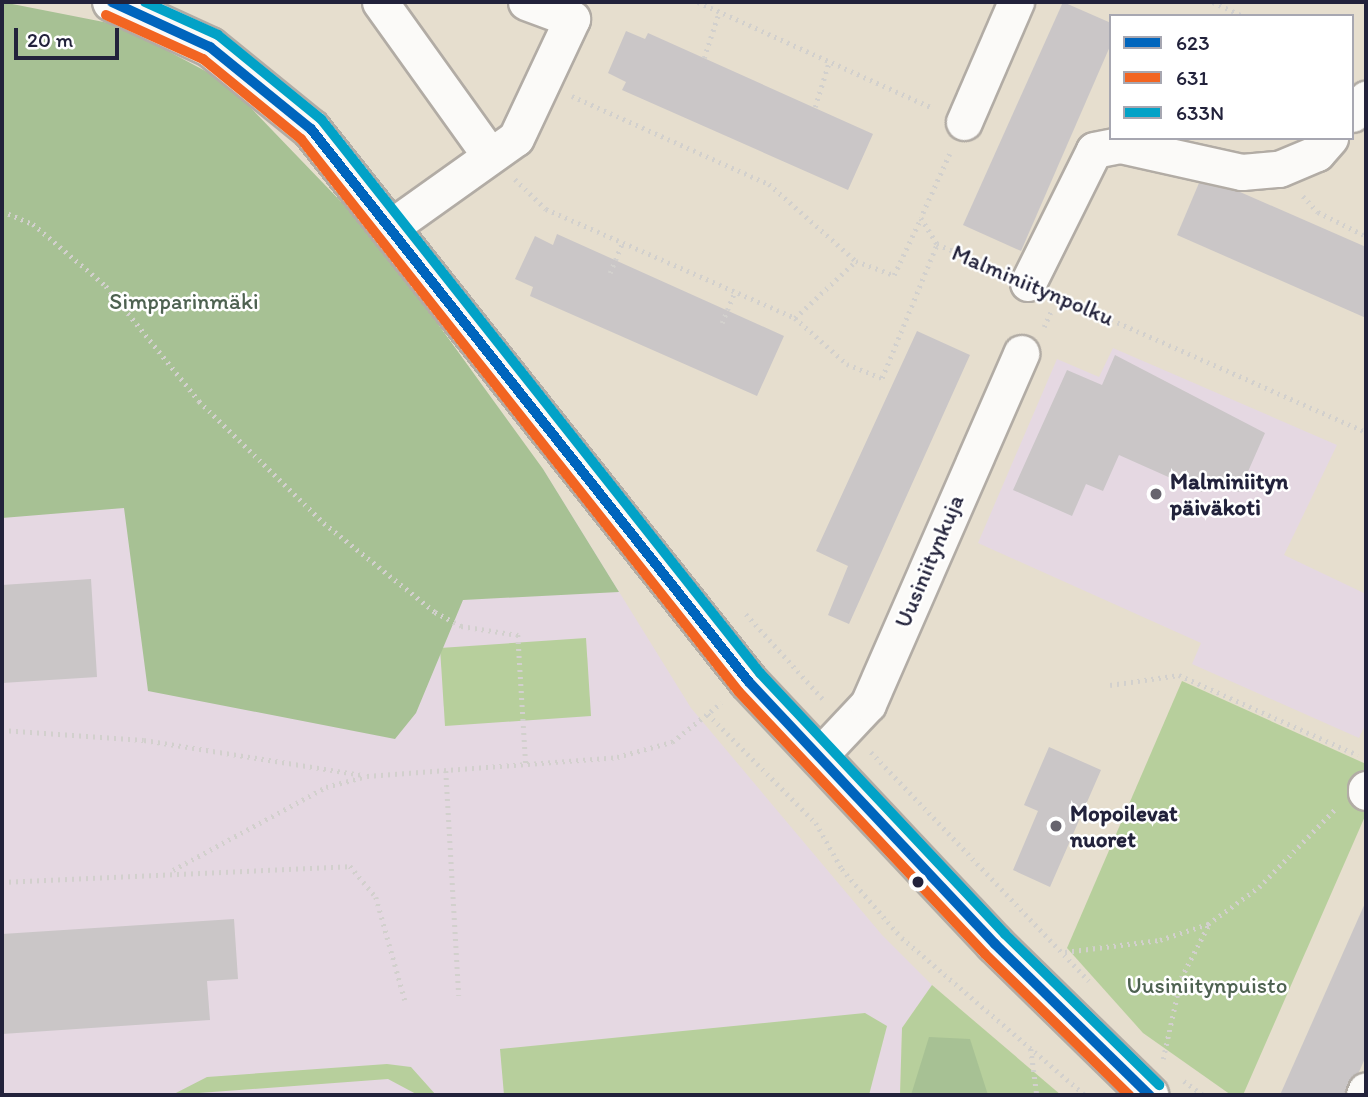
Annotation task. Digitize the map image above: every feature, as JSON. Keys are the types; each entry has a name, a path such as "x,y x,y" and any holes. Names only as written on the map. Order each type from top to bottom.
{"main road":[{"path":"112,2 183,30 274,94 391,227 629,538 819,756 995,944 1156,1079"}],"street":[{"path":"380,2 489,154"},
{"path":"391,227 489,154 516,138 572,19 526,2"},
{"path":"964,122 1016,2"},
{"path":"1354,112 1366,99"},
{"path":"1028,283 1094,150 1120,145 1242,173 1279,169 1317,153 1328,140"},
{"name":"Uusiniitynkuja","path":"819,756 850,730 867,704 1021,353"},
{"path":"1363,1095 1366,1090"}],"path":[{"path":"542,82 769,184 856,261 894,275 964,122 698,2"},
{"path":"1213,2 1239,14"},
{"path":"704,58 719,12"},
{"path":"815,107 829,62"},
{"path":"489,154 546,209 795,318 847,364 882,377 937,244"},
{"path":"1279,169 1318,212 1366,236"},
{"path":"2,211 33,224 106,286 199,401 324,523 435,612 461,626 518,635 526,765"},
{"name":"Malminiitynpolku","path":"921,218 937,244 1366,432"},
{"path":"610,273 622,243"},
{"path":"795,318 856,261"},
{"path":"722,323 735,292"},
{"path":"737,604 850,730 1100,992"},
{"path":"1064,952 1160,940 1208,924 1259,887 1344,800 1366,783 1179,675 1110,685"},
{"path":"173,870 326,787 368,776 617,757 672,742 708,714 816,823 842,869 902,938 1085,1095"},
{"path":"2,730 144,740 368,776"},
{"path":"446,771 459,996"},
{"path":"2,882 173,870 350,866 376,897 405,1000"},
{"path":"1156,1079 1181,978 1208,924"},
{"path":"1031,1048 1037,1095"},
{"path":"1154,1053 1156,1079"},
{"path":"1156,1079 1203,1095"}],"shaded area":[{"name":"Malminiityn päiväkoti","path":"1113,348 1337,445 1284,555 1366,594 1366,723 1359,738 1192,664 1201,643 978,543 1057,359 1099,377"},
{"path":"543,469 691,708 882,935 932,985 902,1028 900,1095 2,1095 2,489"}],"green space":[{"name":"Simpparinmäki","path":"2,2 119,25 226,82 375,237 543,469 619,592 463,600 416,713 395,739 148,691 124,508 2,518"},
{"path":"586,638 591,716 445,726 440,648"},
{"name":"Uusiniitynpuisto","path":"1182,681 1366,764 1366,814 1243,1095 1231,1095 1143,1033 1067,948"},
{"path":"932,985 1061,1095 900,1095 902,1028"},
{"path":"865,1013 887,1026 869,1095 504,1095 500,1049"},
{"path":"929,1037 970,1039 988,1095 911,1095"},
{"path":"387,1064 411,1067 436,1095 418,1095 388,1079 172,1095 207,1077"}],"building":[{"path":"1063,2 1109,22 1109,49 1021,251 963,225"},
{"path":"626,31 645,39 648,33 873,134 848,190 622,90 626,82 608,73"},
{"path":"1199,183 1240,192 1366,247 1366,318 1177,235"},
{"path":"557,234 784,336 757,396 530,296 533,287 515,279 535,236 553,245"},
{"path":"917,331 970,355 849,624 828,615 848,566 816,551"},
{"path":"1115,355 1265,433 1239,492 1208,478 1202,492 1119,455 1103,491 1086,484 1072,516 1013,490 1067,370 1102,385"},
{"path":"91,579 97,677 2,683 2,585"},
{"path":"1049,747 1101,770 1050,887 1013,870 1038,811 1024,805"},
{"path":"1366,901 1366,1056 1359,1072 1344,1095 1280,1095"},
{"path":"234,919 238,979 207,981 210,1020 2,1034 2,934"}],"transit line":[{"name":"623","path":"112,2 210,47 311,129 749,682 995,944 1149,1095"},
{"name":"633N","path":"145,2 218,35 321,119 760,673 1005,934 1159,1085"},
{"name":"631","path":"106,15 203,59 301,139 739,692 985,954 1129,1095"}],"place":[{"name":"Malminiityn päiväkoti","path":"1156,494"},
{"name":"Mopoilevat nuoret","path":"1056,826"}]}
